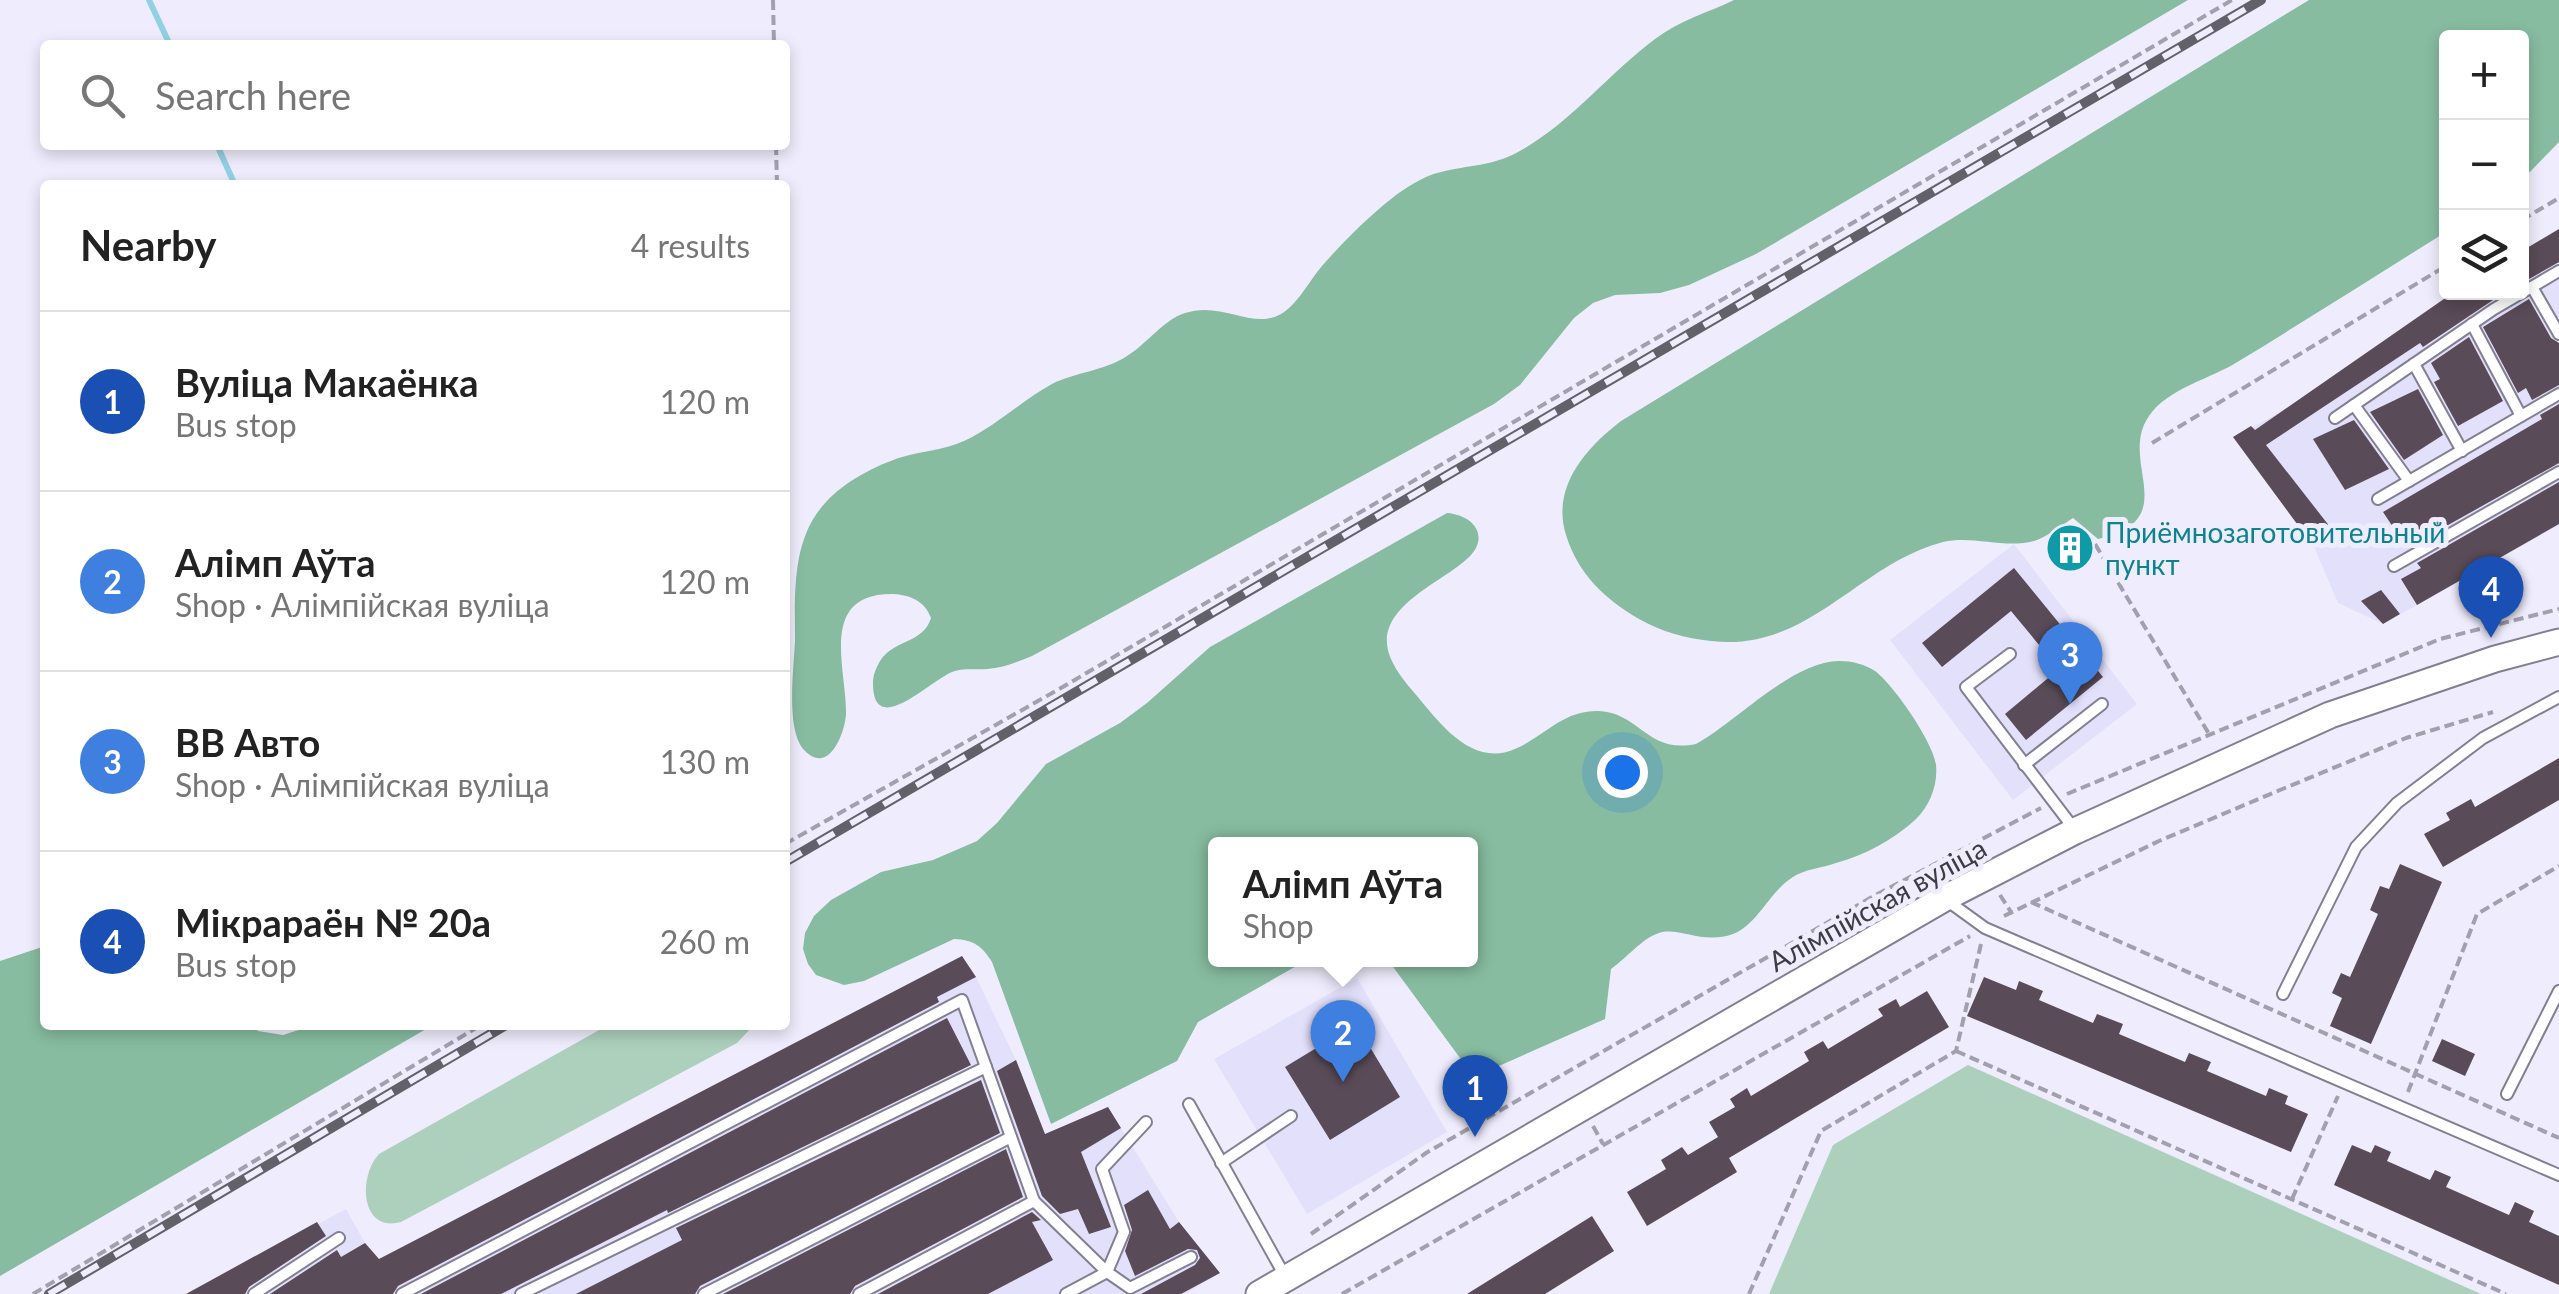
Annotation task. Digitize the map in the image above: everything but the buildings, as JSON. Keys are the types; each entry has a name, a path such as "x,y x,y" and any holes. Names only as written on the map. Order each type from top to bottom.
{"street":[{"name":"Алімпійская вуліца","path":"1259,1294 1291,1286 1566,1114 1944,898 2075,831 2330,715 2494,659 2559,642"}],"lane":[{"path":"2336,418 2472,324 2559,271"},
{"path":"2532,287 2559,334"},
{"path":"2472,324 2521,416"},
{"path":"2414,364 2462,450"},
{"path":"2378,499 2559,394"},
{"path":"2354,405 2409,481"},
{"path":"2394,566 2559,472"},
{"path":"2010,654 1966,687 2075,831"},
{"path":"2283,994 2356,847 2397,803 2483,738 2559,697"},
{"path":"2024,765 2102,704"},
{"path":"1944,898 1984,928 2559,1176"},
{"path":"2507,1094 2559,991"},
{"path":"402,1294 962,1000 1034,1201 1107,1272 1130,1288 1192,1257"},
{"path":"521,1294 986,1067"},
{"path":"1189,1104 1291,1286"},
{"path":"1222,1163 1291,1116"},
{"path":"1066,1294 1107,1272 1124,1232 1102,1169 1146,1122"},
{"path":"704,1294 1012,1136"},
{"path":"859,1294 1034,1201"},
{"path":"254,1294 339,1238"}],"path":[{"path":"773,0 774,40"},
{"path":"790,841 1164,628 2232,0"},
{"path":"776,150 777,180"},
{"path":"2529,216 2559,198"},
{"path":"2152,443 2439,270"},
{"path":"2094,544 2209,734"},
{"path":"1342,1294 2031,902 2160,841 2388,746 2498,710"},
{"path":"2402,1107 2477,914 2559,866"},
{"path":"2031,902 2559,1138"},
{"path":"1749,1294 1822,1131 1956,1050 1984,928"},
{"path":"34,1294 474,1030"},
{"path":"1956,1050 2506,1294"},
{"path":"2292,1199 2344,1082"}],"shaded area":[{"path":"2559,229 2559,525 2383,624 2338,603 2314,547 2233,437 2279,413 2445,300 2529,300 2529,247"},
{"path":"2014,544 2137,704 2013,800 1890,640"},
{"path":"962,956 1016,1060 1045,1134 1108,1107 1179,1222 1220,1273 1185,1294 188,1294 346,1209 379,1259"},
{"path":"1357,978 1447,1132 1307,1214 1214,1059"}],"green space":[{"path":"1734,0 2188,0 1756,254 1689,285 1660,293 1615,295 1593,303 1574,318 1520,385 1494,404 1032,656 999,667 955,671 906,701 883,707 876,700 873,683 879,664 886,654 922,633 931,618 921,603 911,598 893,594 869,597 854,606 841,637 846,714 843,731 828,755 814,757 805,751 793,715 797,568 806,533 815,517 842,488 892,460 964,441 1052,384 1127,356 1169,321 1185,313 1211,310 1258,319 1279,315 1346,240 1402,191 1434,174 1490,163 1518,152 1555,127 1664,32"},
{"path":"2309,0 2559,0 2559,142 2529,173 2529,30 2439,30 2439,236 2239,361 2178,391 2157,406 2141,434 2144,503 2138,518 2124,530 2098,539 2073,518 2034,541 1943,542 1885,568 1805,621 1776,634 1745,641 1701,640 1656,628 1615,603 1585,573 1571,549 1563,517 1568,485 1584,456 1621,421"},
{"path":"1447,513 1464,518 1476,528 1475,550 1399,612 1387,641 1391,659 1402,678 1460,741 1487,753 1501,753 1527,743 1565,719 1599,711 1625,718 1666,743 1696,744 1802,671 1839,661 1867,666 1892,688 1934,755 1934,788 1925,808 1906,827 1847,860 1793,877 1750,923 1733,934 1711,938 1667,931 1652,936 1611,969 1605,1019 1474,1077 1393,967 1478,967 1478,837 1208,837 1208,967 1295,967 1198,1022 1177,1061 1051,1124 992,962 977,945 954,939 864,981 844,985 816,975 803,949 805,933 814,916 831,900 881,872 933,860 977,841 1046,764 1120,723 1210,647"},
{"path":"40,948 40,1030 257,1030 283,1035 298,1030 424,1030 0,1276 0,961"},
{"path":"599,1030 749,1030 737,1043 401,1222 387,1223 370,1211 368,1175 379,1154"},
{"path":"1968,1065 2481,1294 1769,1294 1833,1145"}],"waterway":[{"path":"149,0 168,40"},
{"path":"219,150 233,180"}],"railway":[{"path":"790,859 2261,0"},
{"path":"49,1294 498,1030"}],"place":[{"name":"Приёмнозаготовительный пункт","path":"2070,548"},
{"name":"Мікрараён № 20а","path":"2491,638"},
{"name":"ВВ Авто","path":"2070,704"},
{"name":"Алімп Аўта","path":"1343,1082"},
{"name":"Вуліца Макаёнка","path":"1475,1137"}]}
